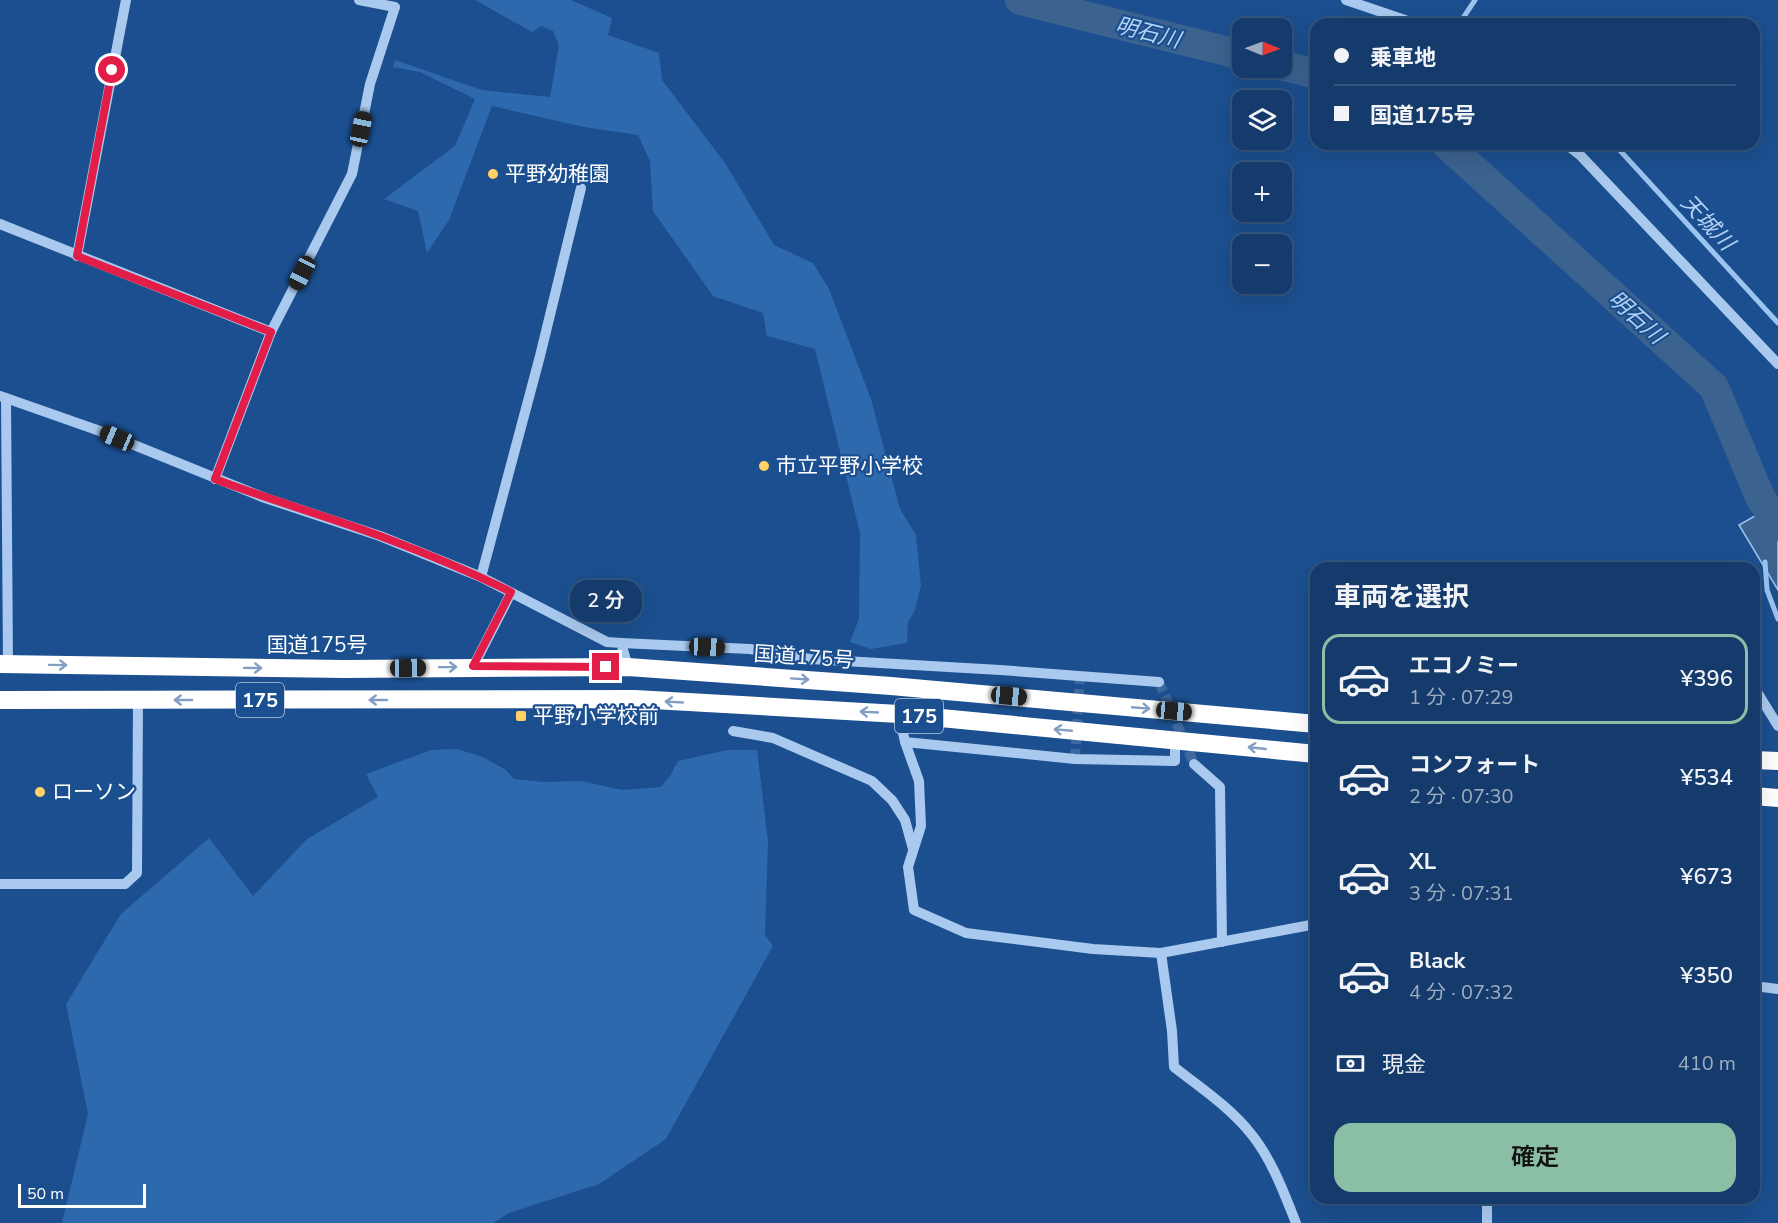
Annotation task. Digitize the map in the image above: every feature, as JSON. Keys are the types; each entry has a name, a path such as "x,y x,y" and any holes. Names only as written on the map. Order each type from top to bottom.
{"highway":[{"name":"国道175号","path":"4,664 344,669 473,666 628,667 891,686 1310,723"},
{"name":"175","path":"0,700 635,699 898,714 1310,753"},
{"path":"1760,760 1778,761"},
{"path":"1760,796 1778,798"}],"street":[{"path":"77,256 126,0"},
{"path":"215,479 271,332 352,174 370,84 395,7 359,0"},
{"path":"1346,0 1400,18"},
{"path":"1574,150 1778,364"},
{"path":"481,577 537,367 581,188"},
{"path":"0,224 271,332"},
{"path":"4,664 3,397 97,430 265,498 380,536 481,577 607,642 750,649 810,659 1159,682"},
{"path":"473,666 511,592"},
{"path":"621,643 628,667"},
{"path":"1760,697 1778,726"},
{"path":"0,884 125,884 137,873 138,700"},
{"path":"898,714 919,781 921,826 908,867 914,910 966,933 1093,949 1161,953 1310,925"},
{"path":"733,731 773,738 872,780 892,800 905,820 913,851"},
{"path":"905,742 1075,759 1175,761 1175,741"},
{"path":"1194,764 1220,787 1222,942"},
{"path":"1161,953 1172,1031 1174,1067 1219,1102 1252,1135 1276,1174 1296,1223"},
{"path":"1760,987 1778,989"},
{"path":"1487,1204 1487,1223"}],"shaded area":[{"path":"475,0 571,0 612,18 608,35 659,53 662,80 725,163 774,245 813,263 829,289 871,399 900,509 916,535 921,586 915,610 908,622 907,643 871,649 850,642 859,619 860,533 815,349 767,336 763,313 713,296 653,211 650,161 638,135 584,127 492,106 449,220 427,253 418,211 384,199 455,146 475,99 420,72 393,67 395,60 482,90 550,97 559,45 553,31 541,26 532,32"},
{"path":"1778,503 1778,590 1739,525"},
{"path":"457,749 483,757 506,770 514,779 544,782 582,781 622,790 661,787 678,761 727,750 757,750 768,841 765,935 773,946 666,1139 599,1184 509,1213 493,1223 62,1223 88,1114 66,1004 121,914 209,838 253,896 307,839 378,797 366,774 431,750"}],"waterway":[{"name":"明石川","path":"1020,0 1232,53"},
{"path":"1463,18 1475,0"},
{"name":"明石川","path":"1292,68 1310,72"},
{"name":"明石川","path":"1453,150 1714,387 1760,497 1778,526"},
{"name":"天城川","path":"1619,150 1778,323"},
{"path":"1765,562 1767,590 1778,619"}],"tunnel":[{"path":"1075,759 1080,677"},
{"path":"1159,682 1194,764"}],"place":[{"name":"平野幼稚園","path":"493,174"},
{"name":"市立平野小学校","path":"764,466"},
{"name":"平野小学校前","path":"521,716"},
{"name":"ローソン","path":"40,792"}],"route":[{"path":"112,70 77,256 271,332 215,479 380,536 481,577 511,592 473,666 606,667"}]}
